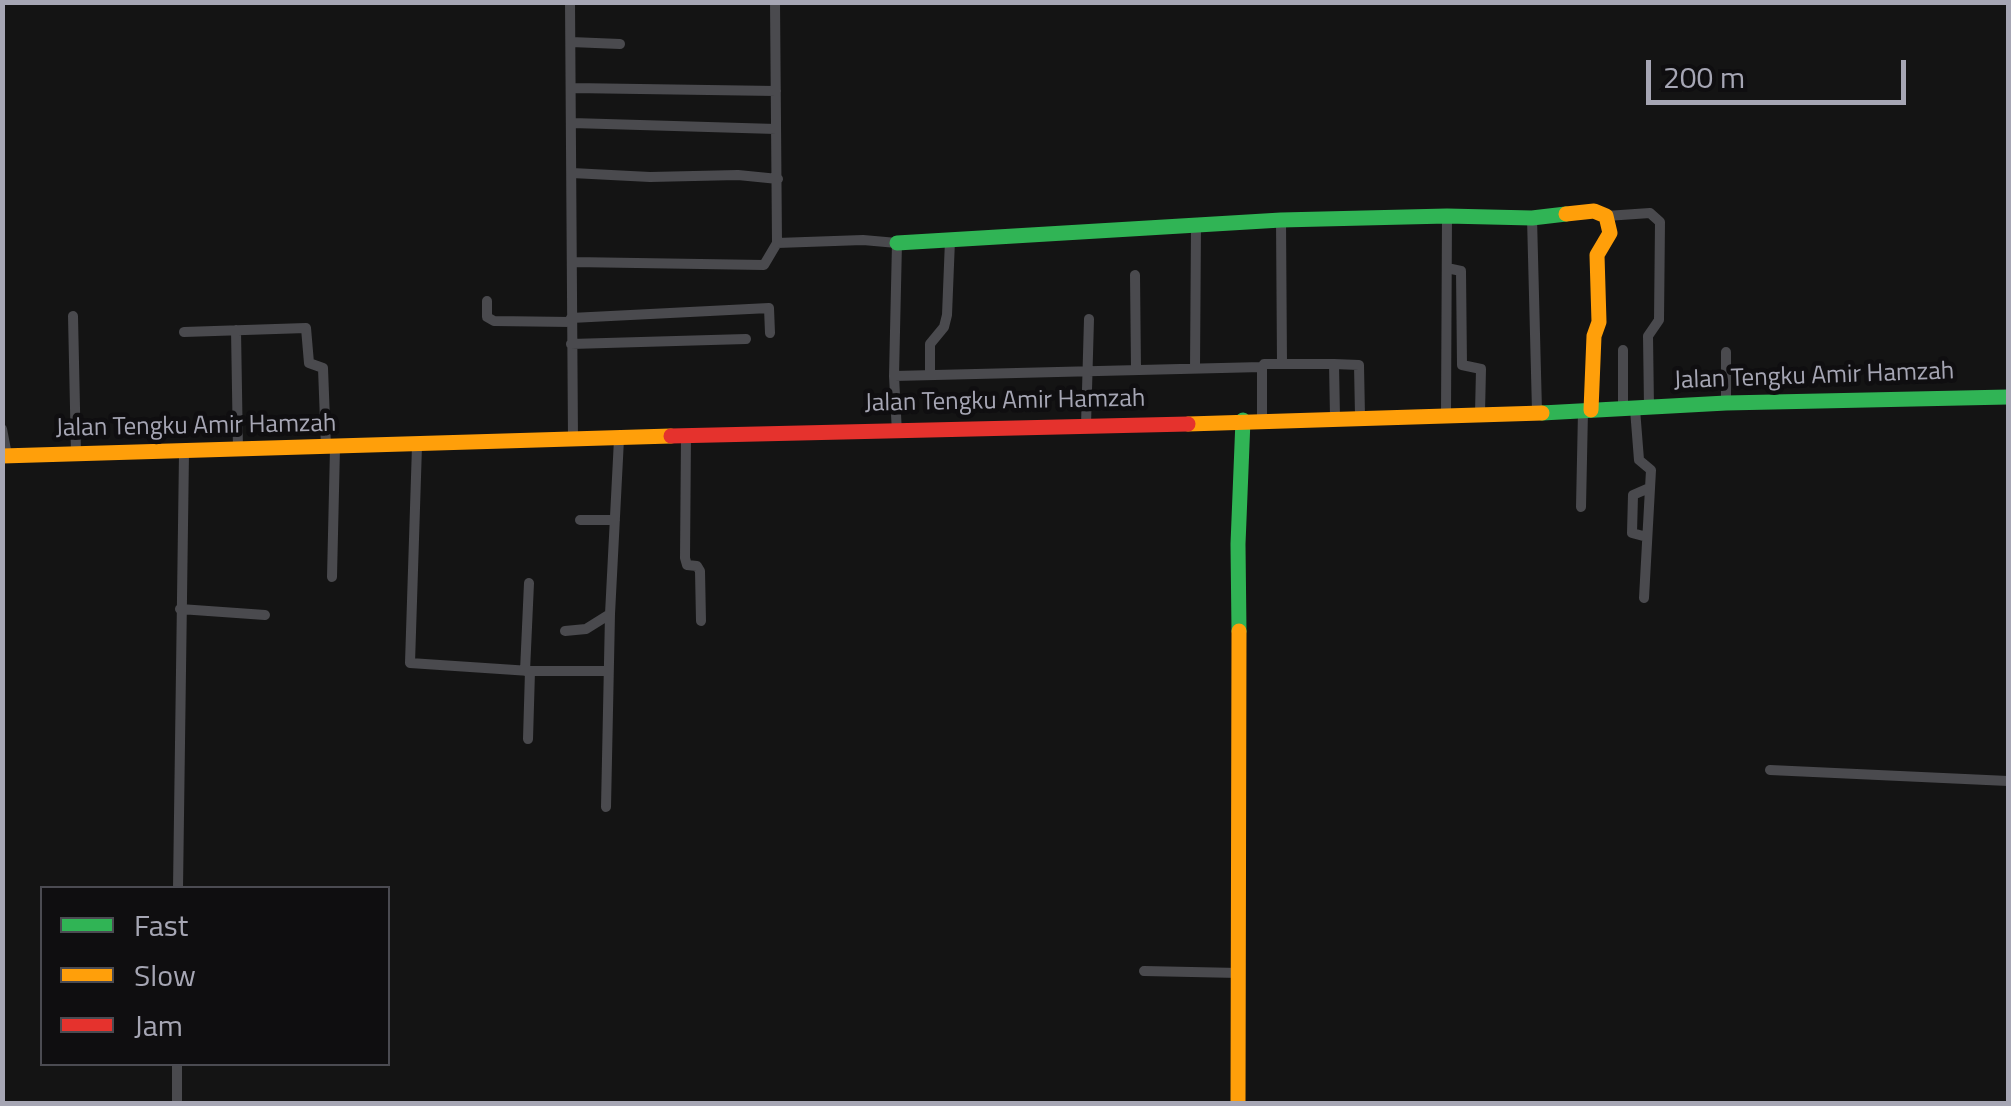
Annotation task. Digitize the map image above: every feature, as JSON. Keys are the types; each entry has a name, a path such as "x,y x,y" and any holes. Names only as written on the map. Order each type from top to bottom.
{"main road":[{"path":"897,243 1280,220 1532,218 1594,211 1606,216 1610,233 1596,255 1600,322 1594,336 1587,410"},
{"name":"Jalan Tengku Amir Hamzah","path":"5,456 840,430 897,433 1726,403 2008,397"},
{"path":"1238,1104 1238,544 1242,420"}],"street":[{"path":"570,2 574,440"},
{"path":"572,262 764,265 777,243 775,2"},
{"path":"572,42 620,44"},
{"path":"572,88 776,91"},
{"path":"572,123 776,129"},
{"path":"572,174 738,175 778,179"},
{"path":"1606,216 1650,214 1660,222 1659,320 1648,336 1635,408"},
{"path":"1446,414 1447,216"},
{"path":"1532,218 1537,411"},
{"path":"1280,220 1282,364"},
{"path":"1195,368 1196,226"},
{"path":"930,375 930,342 944,327 948,315 950,240"},
{"path":"777,243 897,243 897,433"},
{"path":"1447,268 1461,272 1462,366 1480,368 1480,413"},
{"path":"1135,275 1136,369"},
{"path":"487,301 490,320 571,320 769,308 770,333"},
{"path":"72,316 76,454"},
{"path":"1086,425 1088,319"},
{"path":"184,332 306,328 309,363 323,368 331,448 332,577"},
{"path":"236,330 238,451"},
{"path":"571,344 746,339"},
{"path":"1623,350 1635,408 1639,460 1651,470 1644,598"},
{"path":"1726,352 1726,403"},
{"path":"1334,364 1335,417"},
{"path":"894,376 1359,364 1360,416"},
{"path":"1262,367 1262,419"},
{"path":"1581,506 1587,410"},
{"path":"2,429 5,456"},
{"path":"686,436 685,558 687,564 700,571 700,621"},
{"path":"606,807 610,614 620,438"},
{"path":"417,446 412,666 608,671"},
{"path":"178,886 184,453"},
{"path":"580,520 615,520"},
{"path":"528,740 529,584"},
{"path":"180,609 266,615"},
{"path":"565,631 579,632 610,614"},
{"path":"1770,770 2008,781"},
{"path":"1144,971 1240,973"},
{"path":"177,1066 177,1104"}],"traffic: fast":[{"path":"897,243 1281,220 1532,218 1566,214"},
{"path":"1542,413 1726,403 2008,397"},
{"path":"1239,631 1243,420"}],"traffic: slow":[{"path":"1566,214 1594,211 1606,216 1610,233 1597,255 1599,322 1594,336 1591,410"},
{"path":"1188,424 1542,413"},
{"path":"2,456 671,436"},
{"path":"1238,1104 1239,631"}],"traffic: jam":[{"path":"671,436 1188,424"}]}
